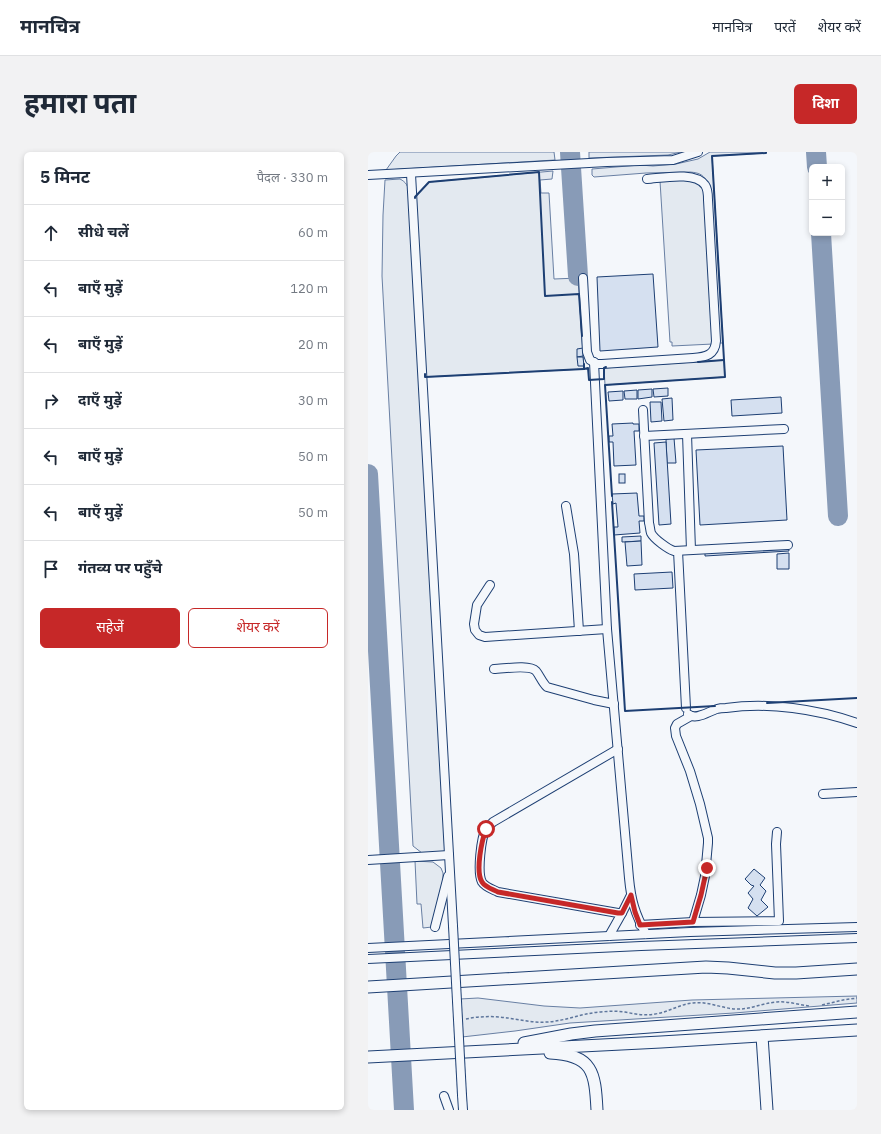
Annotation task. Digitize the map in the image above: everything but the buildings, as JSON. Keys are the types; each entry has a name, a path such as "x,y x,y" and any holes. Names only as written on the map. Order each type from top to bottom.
{"main road":[{"path":"369,988 706,967 775,973 857,969"},
{"path":"497,1050 537,1040 595,1031 857,1012"},
{"path":"369,1057 857,1030"},
{"path":"762,1036 767,1110"},
{"path":"497,1050 557,1053 570,1055 580,1060 591,1070 594,1078 596,1085 597,1110"}],"street":[{"path":"368,176 607,162 673,160 698,152"},
{"path":"411,174 463,1110"},
{"path":"583,278 587,352 590,360 602,364 693,358 706,356 712,353 716,345 707,188 700,180 690,176 647,179"},
{"path":"594,362 607,629 631,895 635,912 640,925 646,934"},
{"path":"643,410 650,528 654,537 671,550 678,551 788,545"},
{"path":"644,436 784,429"},
{"path":"687,434 691,550"},
{"path":"566,506 574,554 580,631"},
{"path":"678,551 688,712 675,728 676,736 690,771 700,804 708,838 705,876 693,922"},
{"path":"490,585 477,605 474,624 475,630 479,635 485,637 607,629"},
{"path":"494,669 526,667 533,669 537,672 547,687 614,704"},
{"path":"688,712 696,716 717,709 736,706 800,708 841,717 857,723"},
{"path":"618,749 493,822 486,829 483,837 479,868 482,883 498,892 622,913"},
{"path":"823,794 857,792"},
{"path":"640,925 693,922 779,921 776,844 777,832"},
{"path":"368,860 449,854"},
{"path":"435,927 450,869"},
{"path":"609,936 631,895"},
{"path":"368,948 646,934 857,927"},
{"path":"368,959 641,946 857,938"},
{"path":"444,1096 449,1110"}],"path":[{"path":"817,1005 857,998"},
{"path":"461,1020 476,1017 498,1017 531,1022 553,1022 601,1012 644,1015 655,1014 696,1002 722,1008 736,1009 754,1008 779,1002 810,1006"}],"shaded area":[{"path":"400,152 554,152 555,160 386,170"},
{"path":"589,152 681,152 668,155 589,158"},
{"path":"710,152 766,152 712,156 723,343 718,343 708,185 705,179 697,173 690,172 646,173 594,177 592,175 592,169 676,164 698,159"},
{"path":"553,171 552,179 540,180 541,193 549,193 554,279 578,278 584,369 425,377 415,197 429,182"},
{"path":"400,179 404,181 409,192 446,851 444,853 422,853 413,846 382,276 385,180"},
{"path":"660,181 696,181 704,188 713,344 672,346 672,342 670,342"},
{"path":"724,360 725,377 605,385 604,368"},
{"path":"415,861 433,862 441,868 443,873 443,883 432,927 423,928 421,904 417,904"},
{"path":"857,996 857,1003 734,1013 570,1023 462,1037 460,999 478,998 544,1006 580,1008 692,1000"}],"taxiway":[{"path":"570,152 578,276"},
{"path":"816,152 817,164"},
{"path":"821,236 838,516"},
{"path":"368,474 404,1110"}],"wall":[{"path":"612,496 605,385 725,377 712,156 766,152"},
{"path":"415,198 429,182 539,172 545,296 579,294 582,336"},
{"path":"698,362 724,360"},
{"path":"584,364 584,369 588,368 589,380 604,379 604,368 606,367"},
{"path":"425,374 425,377 584,369"},
{"path":"612,502 625,711 715,706"},
{"path":"767,703 857,698"}],"route":[{"path":"486,829 483,837 479,868 482,883 488,887 498,892 618,913 622,913 631,895 640,925 693,922 707,868"}]}
